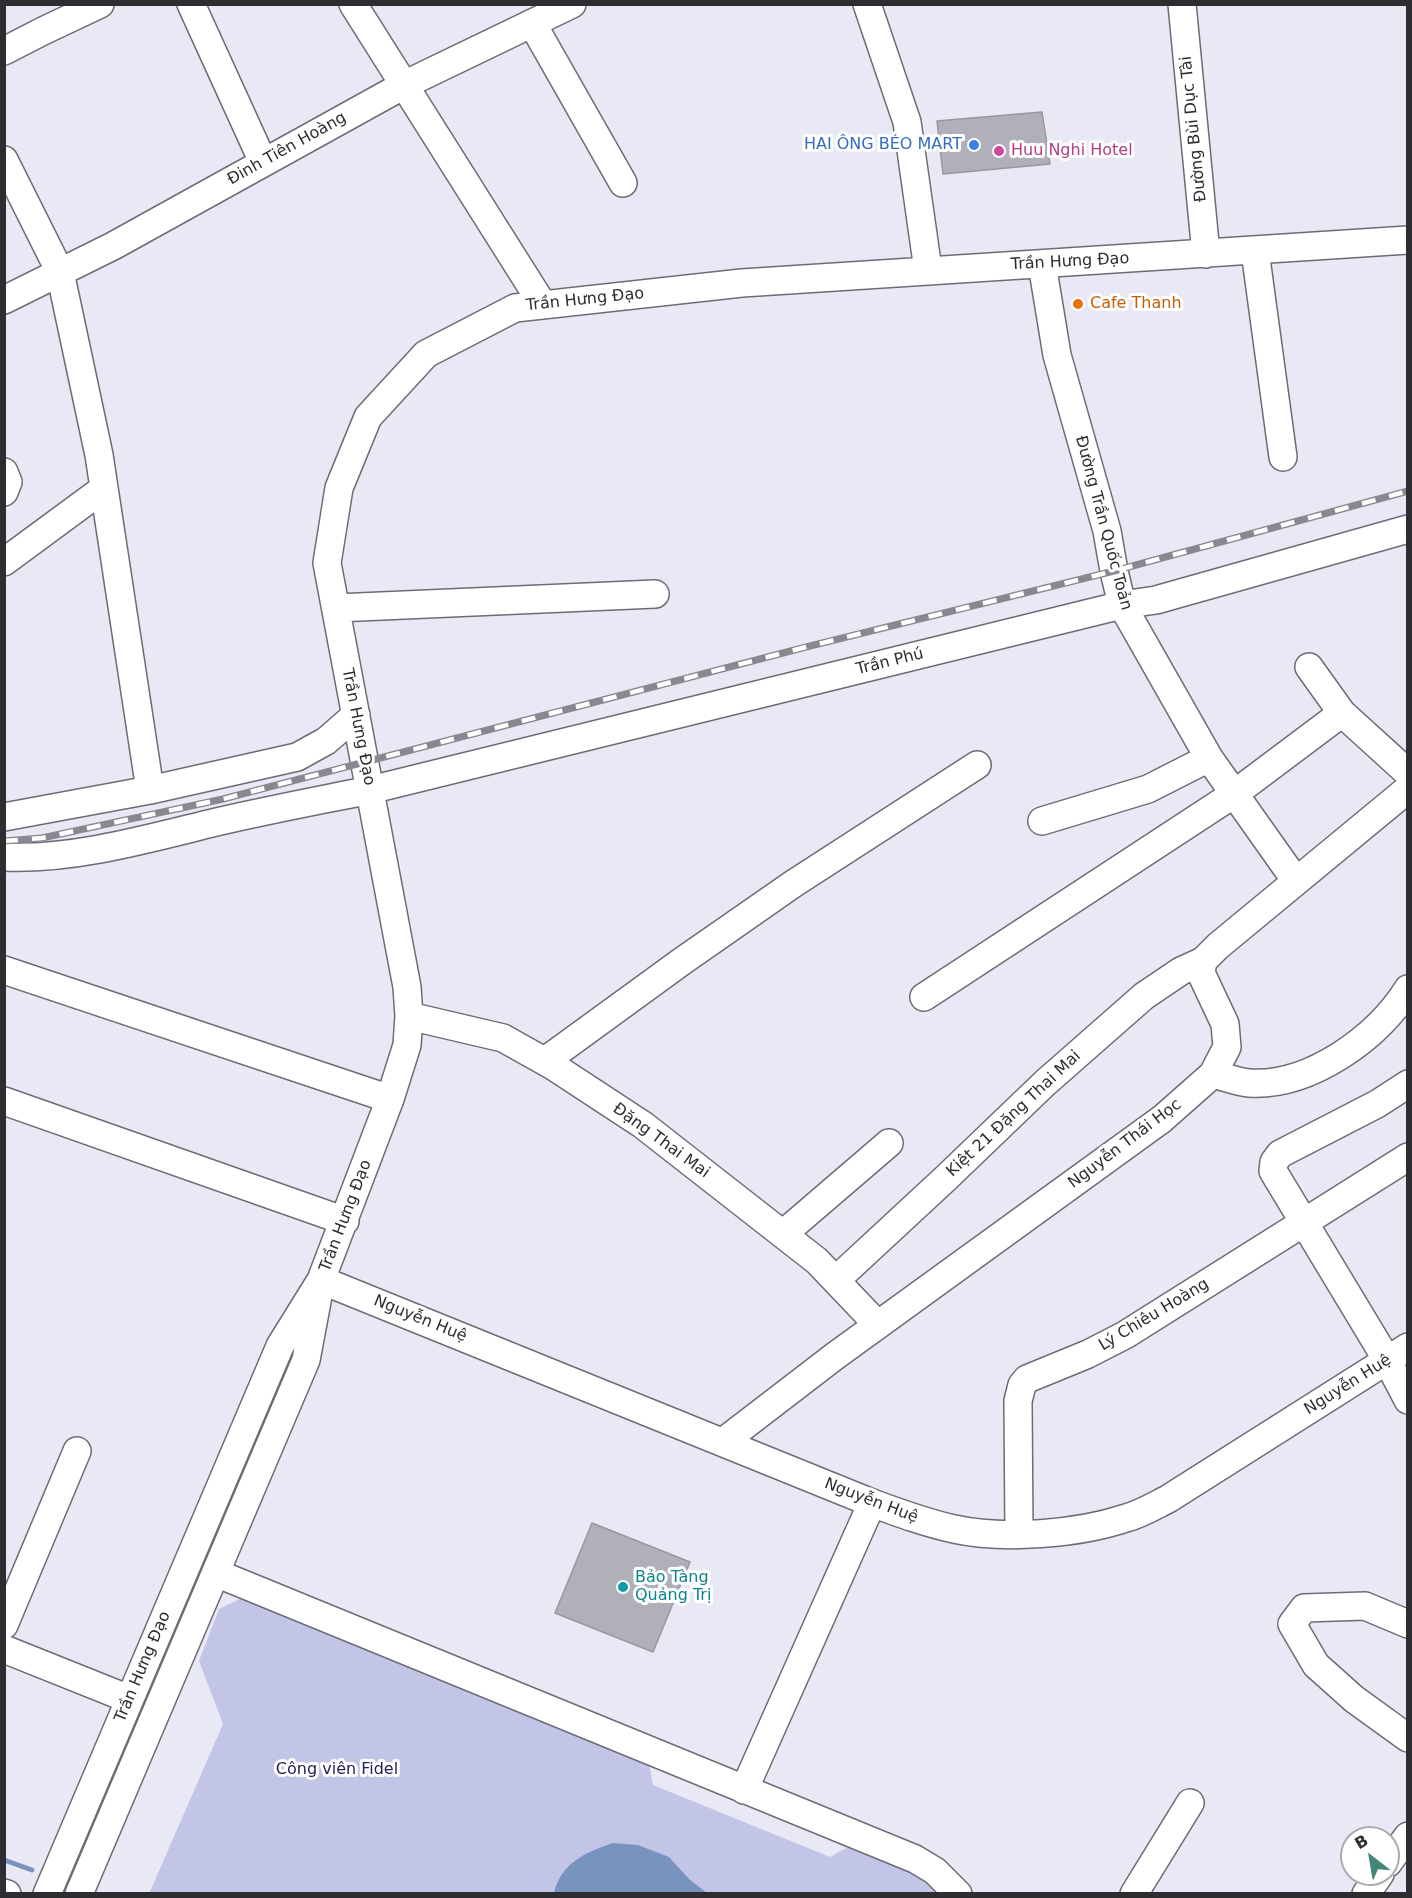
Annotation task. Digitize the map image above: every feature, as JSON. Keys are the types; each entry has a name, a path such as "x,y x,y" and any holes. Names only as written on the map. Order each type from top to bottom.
{"street":[{"path":"4,51 100,4"},
{"path":"191,4 263,162"},
{"path":"353,4 543,305"},
{"name":"Đinh Tiên Hoàng","path":"4,300 112,246 404,85 572,4"},
{"path":"867,4 907,122 928,270"},
{"name":"Đường Bùi Dục Tài","path":"1182,4 1206,254"},
{"path":"532,23 623,183"},
{"path":"4,160 60,272 99,455 150,790"},
{"name":"Trần Hưng Đạo","path":"47,1893 280,1346 321,1280 390,1099 407,1045 409,1016 406,987 327,563 339,488 368,417 426,354 515,308 742,283 1407,240"},
{"path":"1255,251 1283,457"},
{"name":"Đường Trần Quốc Toản","path":"1042,264 1057,355 1107,531 1122,605 1209,758 1296,880"},
{"path":"4,472 8,482 4,492"},
{"path":"4,562 103,489"},
{"name":"Trần Phú","path":"4,857 33,858 71,853 370,790 1122,605 1156,600 1407,529"},
{"path":"336,608 655,594"},
{"path":"1309,667 1342,713 1407,773"},
{"path":"924,997 1234,794 1342,713"},
{"path":"4,818 150,790 297,757 326,741 356,715"},
{"path":"1042,821 1148,789 1209,758"},
{"path":"545,1061 793,884 977,765"},
{"path":"1203,961 1296,880 1407,789"},
{"name":"Nguyễn Thái Học","path":"723,1442 878,1325 1162,1119 1213,1074 1227,1047 1225,1024 1201,973 1203,961"},
{"name":"Kiệt 21 Đặng Thai Mai","path":"836,1280 1044,1083 1144,996 1180,971 1203,961"},
{"path":"4,970 390,1099"},
{"path":"1213,1074 1249,1083 1287,1079 1305,1073 1327,1062 1368,1035 1397,1004 1407,988"},
{"name":"Đặng Thai Mai","path":"409,1016 503,1038 545,1061 643,1125 817,1261 878,1325"},
{"path":"1407,1084 1377,1104 1280,1154 1274,1162 1274,1171 1305,1221 1397,1354 1407,1400"},
{"path":"4,1101 345,1221"},
{"path":"783,1234 889,1143"},
{"name":"Lý Chiêu Hoàng","path":"1019,1534 1018,1401 1022,1385 1027,1379 1088,1354 1125,1335 1407,1157"},
{"name":"Trần Hưng Đạo","path":"80,1893 306,1359 321,1280"},
{"name":"Nguyễn Huệ","path":"321,1280 872,1503 918,1520 956,1530 1002,1535 1082,1530 1128,1518 1168,1499 1397,1354"},
{"path":"4,1625 77,1451"},
{"path":"744,1790 872,1503"},
{"path":"216,1573 915,1859 935,1871 958,1893"},
{"path":"1407,1624 1365,1606 1304,1608 1292,1624 1316,1665 1354,1699 1407,1738"},
{"path":"4,1648 129,1700"},
{"path":"1134,1893 1190,1803"},
{"path":"74,1829 102,1841"}],"green space":[{"name":"Công viên Fidel","path":"242,1598 649,1764 653,1785 830,1857 852,1845 912,1871 941,1893 149,1894 223,1724 199,1661 219,1609"}],"shaded area":[{"path":"613,1843 638,1845 669,1857 690,1880 707,1893 554,1893 562,1874 576,1860 593,1850"}],"building":[{"path":"1042,112 1050,164 943,174 937,121"},
{"name":"Bảo Tàng Quảng Trị","path":"592,1523 690,1562 653,1652 555,1613"}],"waterway":[{"path":"4,1860 32,1870"}],"railway":[{"path":"4,841 42,838 223,799 806,647 1114,571 1408,491"}],"place":[{"name":"HAI ÔNG BÉO MART","path":"974,145"},
{"name":"Huu Nghi Hotel","path":"999,151"},
{"name":"Cafe Thanh","path":"1078,304"},
{"name":"Bảo Tàng Quảng Trị","path":"623,1587"}]}
